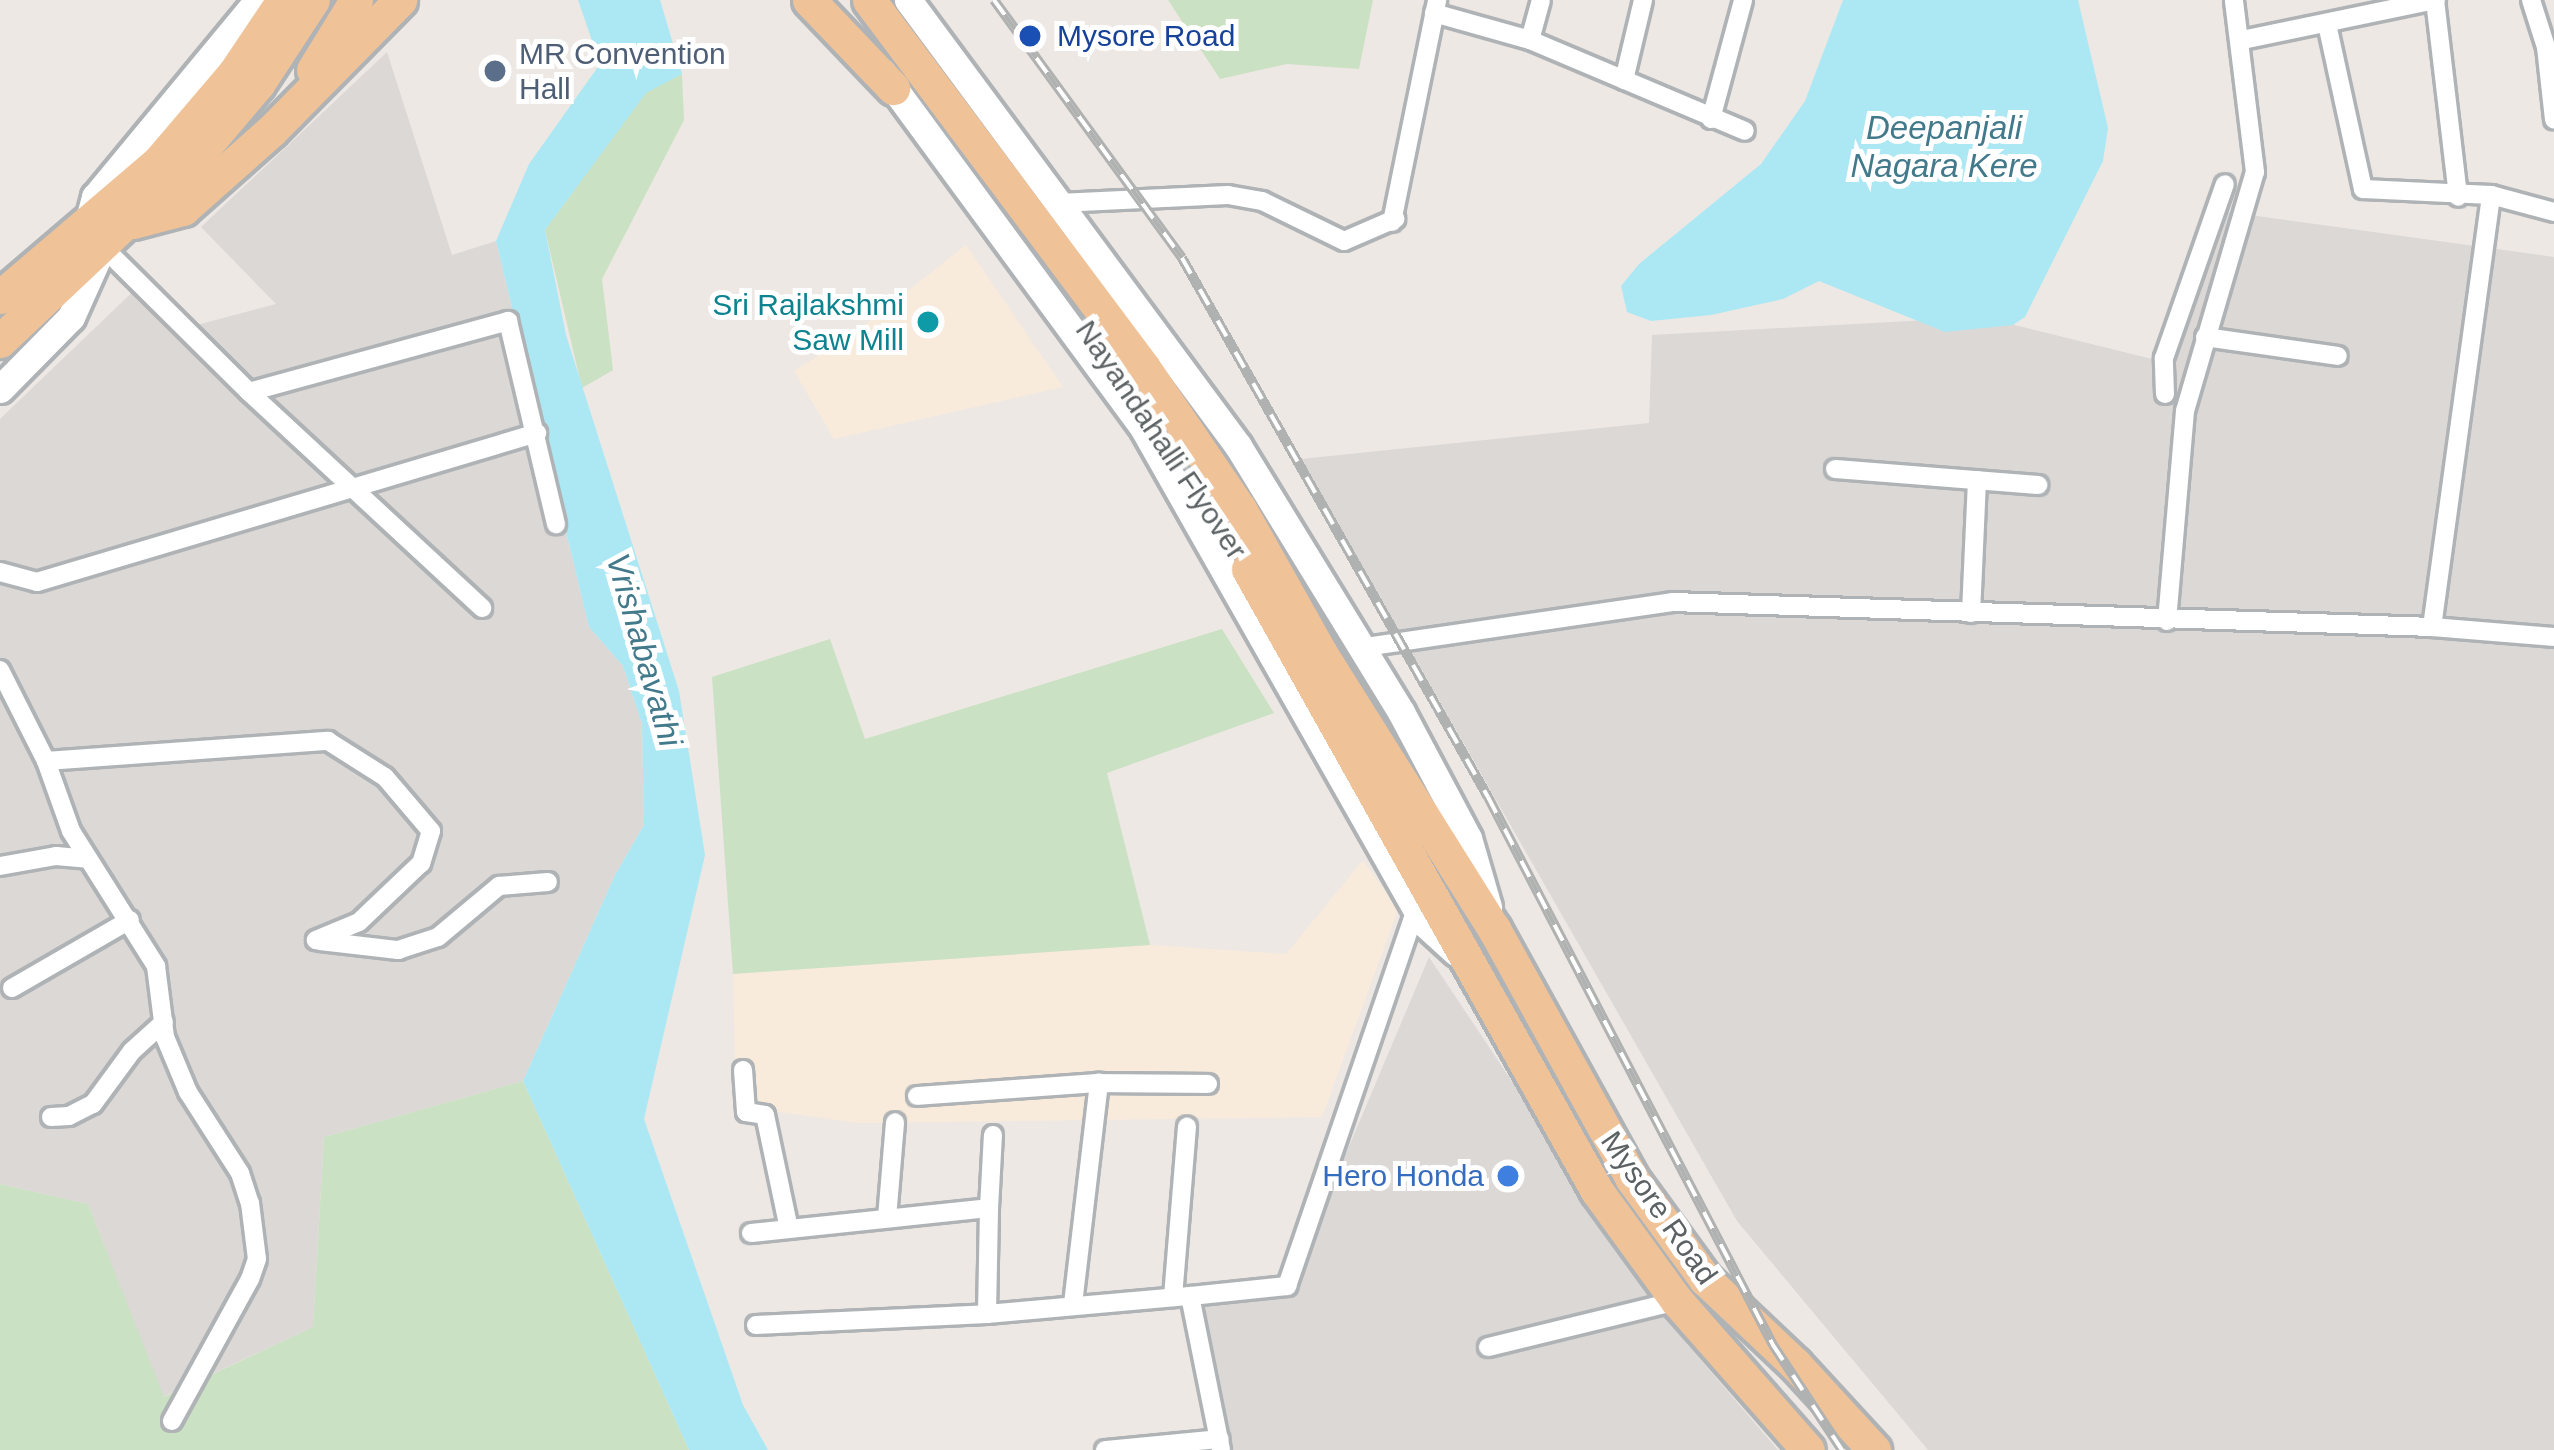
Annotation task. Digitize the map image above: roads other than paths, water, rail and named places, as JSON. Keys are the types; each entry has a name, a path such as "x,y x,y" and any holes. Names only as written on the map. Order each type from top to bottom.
{"highway":[{"path":"0,340 234,74 284,0"},
{"path":"131,222 258,84 313,0"},
{"path":"272,131 356,0"},
{"path":"0,297 95,234 182,209 272,131 400,0"},
{"path":"809,0 893,88"},
{"name":"Nayandahalli Flyover","path":"843,0 1231,516 1428,907"},
{"name":"Nayandahalli Flyover","path":"869,0 1144,368 1231,516 1445,854"},
{"name":"Mysore Road","path":"1445,854 1494,929 1644,1196 1705,1279 1874,1450"},
{"name":"Mysore Road","path":"1428,907 1468,963 1597,1191 1676,1301 1808,1450"}],"street":[{"path":"0,389 70,317 95,234 95,197 259,0"},
{"name":"Mysore Road","path":"833,0 1144,429 1428,907"},
{"name":"Mysore Road","path":"908,0 1238,446 1401,712 1468,838 1494,929"},
{"path":"1530,40 1541,0"},
{"path":"1624,80 1643,0"},
{"path":"1711,119 1743,0"},
{"path":"2167,621 2185,411 2255,172 2234,0"},
{"path":"2242,40 2436,0 2458,197"},
{"path":"2531,0 2550,52 2554,120"},
{"path":"1059,203 1228,195 1262,201 1344,241 1393,220 1435,6 1530,40 1744,131"},
{"path":"2327,24 2363,189 2491,195 2554,212"},
{"path":"2165,394 2164,358 2225,184"},
{"path":"2432,627 2491,195"},
{"path":"95,234 249,392 482,608"},
{"path":"249,392 508,321 556,524"},
{"path":"2205,337 2338,356"},
{"path":"0,572 37,582 536,433"},
{"path":"1835,469 2038,485"},
{"path":"1971,613 1977,480"},
{"path":"1358,647 1672,602 2432,627 2554,637"},
{"path":"0,670 46,761 71,831 156,967 164,1022 188,1092 240,1173 257,1238 250,1280 172,1421"},
{"path":"46,761 328,741 385,777 430,831 421,863 359,922 316,940 398,950 438,937 499,886 548,882"},
{"path":"0,866 56,856 88,859"},
{"path":"757,1325 987,1314 1287,1286 1428,907"},
{"path":"12,988 130,920"},
{"path":"51,1117 69,1116 93,1104 132,1051 164,1022"},
{"path":"742,1070 746,1112 765,1115 789,1229"},
{"path":"1073,1304 1099,1083"},
{"path":"916,1096 1099,1083 1208,1084"},
{"path":"887,1218 896,1123"},
{"path":"1105,1450 1220,1444 1181,1297 1187,1127"},
{"path":"987,1314 992,1136"},
{"path":"751,1233 989,1208"},
{"path":"1487,1348 1676,1301"}],"water":[{"name":"Vrishabavathi","path":"578,0 660,0 682,74 646,93 545,230 566,335 679,691 705,855 644,1119 743,1405 768,1450 689,1450 523,1081 615,875 644,825 642,724 623,666 589,627 496,241 529,164 600,64"},
{"name":"Deepanjali Nagara Kere","path":"1843,0 2078,0 2108,128 2103,161 2025,317 2013,325 1945,332 1819,281 1783,299 1711,315 1651,321 1627,312 1621,286 1639,264 1761,164 1805,101"}],"railway":[{"path":"994,0 1182,258 1488,797 1773,1345 1842,1450"}],"place":[{"name":"Mysore Road","path":"1030,36"},
{"name":"MR Convention Hall","path":"495,71"},
{"name":"Sri Rajlakshmi Saw Mill","path":"928,322"},
{"name":"Hero Honda","path":"1508,1176"}]}
